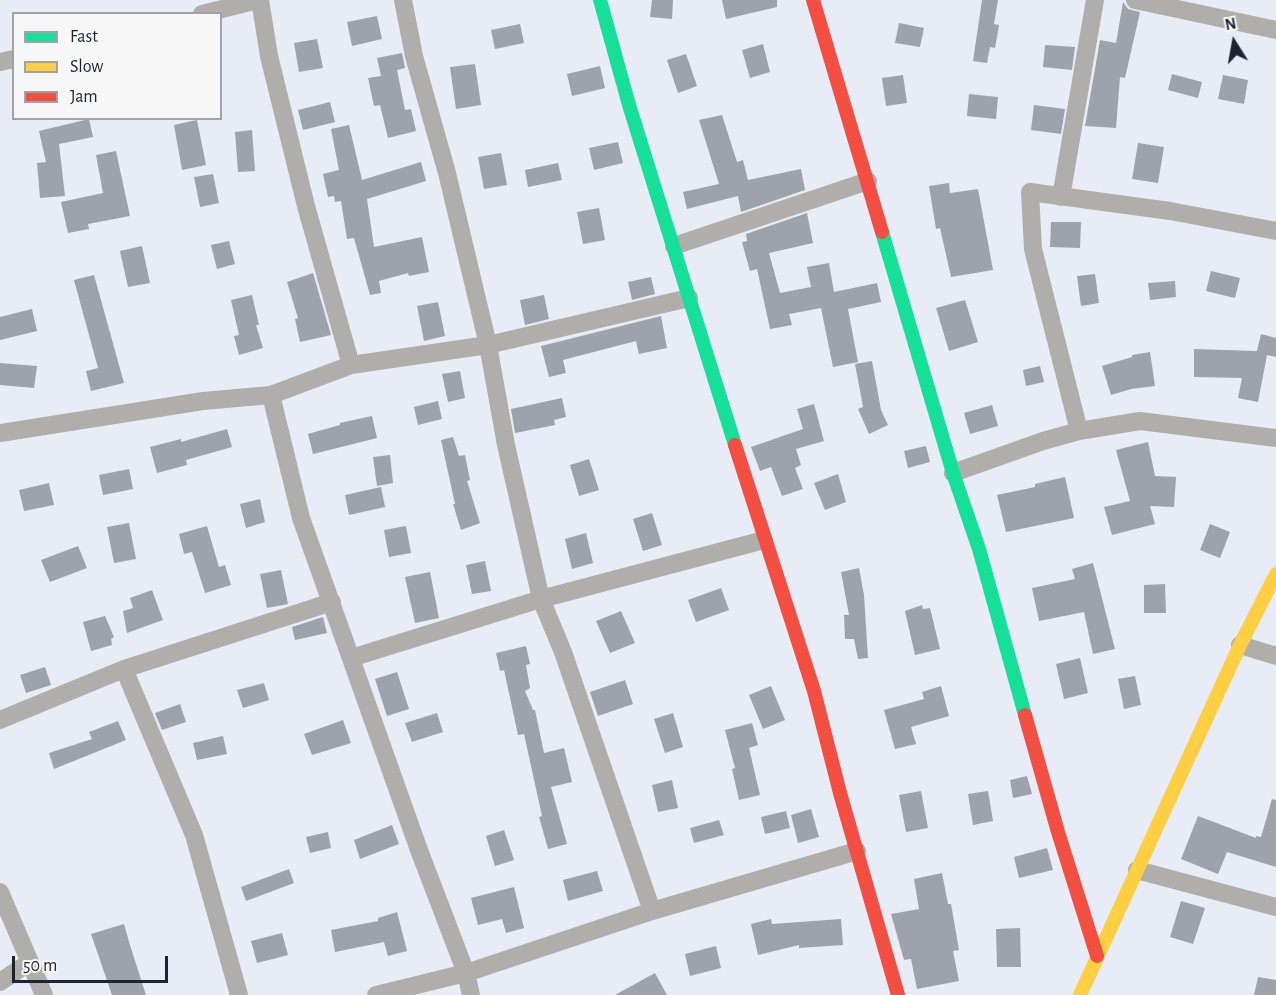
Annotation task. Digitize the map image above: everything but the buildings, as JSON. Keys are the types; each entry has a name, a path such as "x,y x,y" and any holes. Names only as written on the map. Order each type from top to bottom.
{"street":[{"path":"210,12 259,0 269,56 306,206 351,365"},
{"path":"403,0 414,56 447,173 488,345 506,445 541,598 563,652 652,911"},
{"path":"600,0 628,105 674,246 764,540 814,691 898,995"},
{"path":"813,0 953,473 979,549 1055,821 1097,956"},
{"path":"1061,197 1095,0"},
{"path":"1135,0 1276,30"},
{"path":"674,246 868,181"},
{"path":"1079,430 1033,249 1030,192 1170,212 1276,231"},
{"path":"0,433 203,402 271,395 351,365 488,345 689,298"},
{"path":"271,395 301,518 419,850 466,973 471,995"},
{"path":"953,473 1079,430 1140,421 1276,438"},
{"path":"351,658 541,598 764,540"},
{"path":"1080,995 1240,645 1276,574"},
{"path":"0,720 124,669 332,602"},
{"path":"1240,645 1276,656"},
{"path":"124,669 194,835 239,995"},
{"path":"376,995 466,973 652,911 857,851"},
{"path":"1137,870 1276,907"},
{"path":"0,892 44,995"},
{"path":"0,982 30,962"}],"traffic: fast":[{"path":"600,0 629,105 735,445"},
{"path":"882,232 953,473 979,549 1025,715"}],"traffic: slow":[{"path":"1080,995 1240,645 1276,574"}],"traffic: jam":[{"path":"813,0 882,232"},
{"path":"735,445 814,691 840,793 898,995"},
{"path":"1025,715 1058,832 1097,956"}]}
